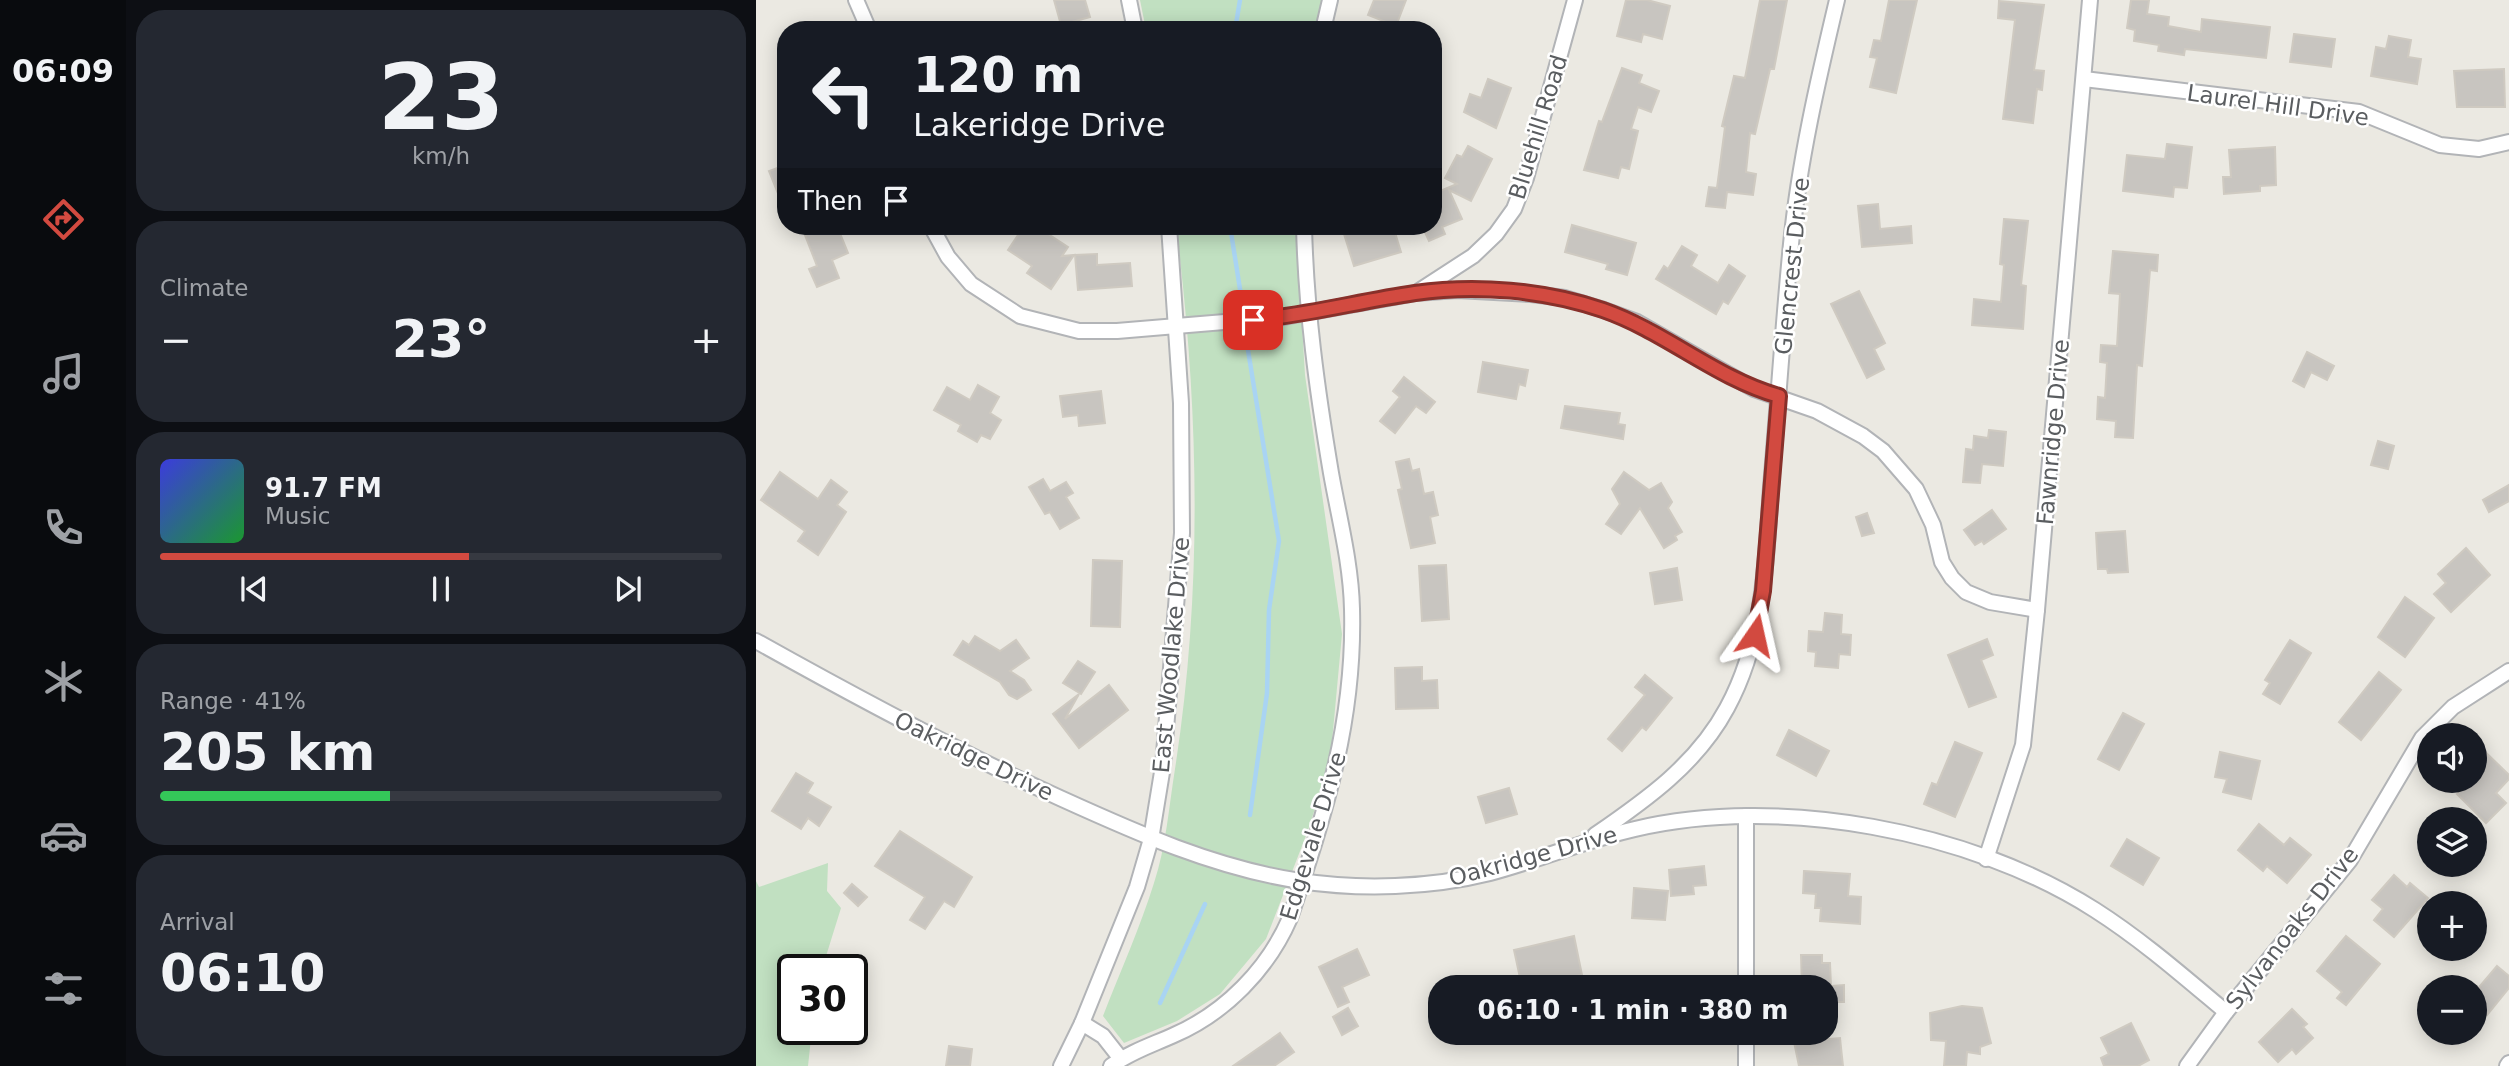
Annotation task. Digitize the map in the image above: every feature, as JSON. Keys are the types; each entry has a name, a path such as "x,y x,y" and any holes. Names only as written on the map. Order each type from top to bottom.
{"street":[{"path":"856,0 865,21"},
{"path":"1129,0 1133,21"},
{"path":"1325,21 1330,0"},
{"name":"Bluehill Road","path":"1416,293 1473,256 1496,234 1514,209 1526,177 1575,0"},
{"name":"Glencrest Drive","path":"1584,842 1648,798 1694,755 1727,708 1742,676 1759,621 1791,242 1808,136 1837,0"},
{"name":"Fawnridge Drive","path":"1986,859 2023,745 2038,610 2090,0"},
{"name":"Laurel Hill Drive","path":"2084,79 2359,113 2440,145 2479,149 2509,142"},
{"path":"936,235 948,257 971,284 1020,316 1079,331 1177,326 1308,314 1416,293 1494,290 1565,299 1637,322 1754,389 1779,396 1845,424 1883,451 1916,489 1933,525 1942,562 1952,578 1966,592 1990,602 2038,610"},
{"name":"East Woodlake Drive","path":"1061,1066 1082,1023 1137,887 1150,839 1172,684 1182,533 1177,326 1170,235"},
{"name":"Edgevale Drive","path":"1116,1062 1197,1023 1237,993 1254,976 1282,935 1331,792 1345,729 1352,666 1352,607 1344,536 1312,361 1304,235"},
{"name":"Oakridge Drive","path":"756,641 956,750 1150,839 1255,872 1302,881 1361,885 1431,883 1488,873 1584,842 1669,822 1746,816 1805,817 1864,825 1920,837 1986,859 2040,881 2091,907 2143,942 2226,1013"},
{"name":"Sylvanoaks Drive","path":"2187,1066 2226,1013 2350,860 2422,738 2453,707 2509,671"},
{"path":"1746,816 1746,975"},
{"path":"1082,1023 1103,1036 1116,1062"},
{"path":"1746,1045 1746,1066"}],"green space":[{"path":"1140,0 1323,0 1319,21 1144,21"},
{"path":"1177,235 1297,235 1305,375 1342,634 1330,763 1307,833 1266,939 1220,994 1177,1021 1124,1043 1103,1016 1143,917 1161,855 1184,701 1190,634 1195,498 1184,294"},
{"path":"828,863 827,891 841,908 827,954 777,954 777,1045 810,1045 808,1066 756,1066 756,881 759,887"}],"building":[{"path":"1054,0 1085,0 1090,17 1060,21"},
{"path":"1374,0 1406,0 1398,21 1383,21 1368,15"},
{"path":"1626,0 1647,0 1670,6 1662,39 1643,34 1641,42 1617,36"},
{"path":"1760,0 1787,0 1774,69 1770,69 1755,134 1750,133 1746,172 1756,174 1753,195 1727,192 1725,208 1706,206 1709,187 1717,188 1725,127 1722,126 1734,76 1745,78"},
{"path":"1889,0 1917,0 1896,93 1870,87 1877,58 1870,57 1874,40 1881,41"},
{"path":"2131,0 2149,0 2147,14 2169,17 2168,26 2201,32 2202,19 2270,27 2266,58 2185,49 2184,55 2158,51 2159,45 2134,41 2135,30 2127,28"},
{"path":"1999,1 2044,5 2034,70 2044,71 2042,90 2037,89 2033,123 2003,119 2015,20 1998,18"},
{"path":"2294,34 2335,39 2331,67 2290,62"},
{"path":"2389,36 2411,40 2408,57 2421,59 2417,84 2371,76 2376,47 2386,49"},
{"path":"1622,68 1642,75 1639,83 1659,91 1651,112 1638,107 1631,129 1638,131 1629,169 1621,167 1618,178 1584,170 1599,121 1602,122"},
{"path":"2504,69 2505,107 2457,107 2454,71"},
{"path":"1488,79 1511,88 1496,128 1464,112 1470,94 1481,98"},
{"path":"2167,144 2192,147 2187,188 2174,187 2173,197 2123,191 2127,155 2165,159"},
{"path":"1468,146 1492,159 1471,201 1449,190 1462,219 1442,227 1442,190 1457,184 1445,178 1457,155 1462,157"},
{"path":"2275,147 2276,185 2260,186 2260,191 2224,194 2223,177 2231,177 2229,150"},
{"path":"777,168 777,191 769,171"},
{"path":"1878,204 1880,229 1911,226 1912,243 1862,247 1858,206"},
{"path":"2004,219 2028,221 2021,285 2026,286 2023,329 1972,325 1974,299 2001,302 2004,265 2000,264"},
{"path":"1572,225 1636,243 1627,275 1606,269 1608,264 1565,252"},
{"path":"1442,227 1445,234 1429,241 1426,235 1442,235"},
{"path":"805,235 841,235 848,253 832,260 839,278 817,287 809,269 817,266"},
{"path":"1018,235 1050,235 1068,247 1062,256 1074,255 1051,289 1027,273 1032,266 1008,250"},
{"path":"1344,235 1396,235 1401,252 1354,266"},
{"path":"1682,246 1697,255 1691,266 1718,283 1729,265 1745,276 1728,304 1723,301 1716,314 1656,279 1664,266 1668,269"},
{"path":"2113,251 2158,255 2157,271 2150,270 2142,366 2137,365 2133,438 2115,437 2116,421 2097,419 2098,397 2105,398 2107,363 2100,362 2101,345 2117,346 2120,294 2109,293"},
{"path":"1097,254 1097,265 1130,263 1132,286 1078,290 1075,255"},
{"path":"1859,291 1885,343 1874,349 1884,369 1867,378 1831,304"},
{"path":"2307,352 2334,366 2327,380 2311,372 2304,387 2293,381"},
{"path":"1483,362 1528,370 1525,386 1519,384 1516,399 1478,392"},
{"path":"1404,377 1435,402 1426,413 1416,406 1395,433 1380,421 1400,397 1393,391"},
{"path":"978,385 999,397 990,413 1001,420 990,439 981,435 977,442 958,431 961,425 934,410 947,387 970,400"},
{"path":"1101,391 1105,423 1079,426 1078,415 1063,417 1060,396"},
{"path":"1565,406 1620,413 1618,424 1625,425 1623,439 1561,428"},
{"path":"1989,430 2006,432 2003,466 1982,464 1980,483 1963,482 1966,449 1973,450 1974,436 1988,438"},
{"path":"2378,441 2394,446 2388,469 2371,465"},
{"path":"1409,459 1412,471 1419,469 1424,494 1433,492 1438,515 1430,517 1435,543 1411,548 1398,490 1402,489 1396,462"},
{"path":"780,472 818,499 831,480 847,492 837,505 846,512 818,555 798,541 805,531 761,500"},
{"path":"1624,472 1649,490 1661,483 1672,502 1668,508 1682,532 1675,536 1677,540 1664,548 1640,508 1621,534 1606,524 1620,504 1612,489"},
{"path":"1043,479 1050,491 1066,482 1073,493 1066,497 1079,518 1060,529 1050,512 1045,514 1029,487"},
{"path":"2509,485 2509,501 2489,512 2483,500"},
{"path":"1992,510 2006,529 1984,544 1982,541 1975,545 1964,530"},
{"path":"1867,513 1874,533 1862,536 1856,517"},
{"path":"2125,531 2128,572 2108,573 2107,569 2098,569 2096,533"},
{"path":"2466,548 2490,575 2451,612 2434,594 2446,583 2438,574"},
{"path":"1093,560 1122,561 1120,627 1091,626"},
{"path":"1446,565 1449,619 1422,621 1419,566"},
{"path":"1677,568 1682,600 1655,604 1650,573"},
{"path":"2405,597 2434,618 2405,657 2378,637"},
{"path":"1825,613 1842,615 1841,634 1851,635 1850,655 1839,654 1838,668 1815,666 1816,652 1808,651 1809,631 1823,632"},
{"path":"975,636 1000,651 1016,640 1029,658 1010,671 1024,680 1031,690 1017,699 1009,695 1000,682 954,655 963,641 969,645"},
{"path":"1987,639 1993,655 1981,660 1996,697 1969,707 1948,655"},
{"path":"2290,640 2311,653 2280,704 2263,694 2270,683 2265,680"},
{"path":"1078,661 1095,672 1081,694 1063,683"},
{"path":"1422,667 1422,681 1437,680 1438,708 1396,709 1395,668"},
{"path":"2379,672 2401,690 2361,740 2339,722"},
{"path":"1645,675 1672,698 1646,730 1642,727 1622,751 1608,739 1645,695 1635,687"},
{"path":"1109,685 1128,710 1079,748 1053,714 1079,694 1065,719"},
{"path":"2123,713 2144,724 2119,770 2098,759"},
{"path":"1789,730 1829,751 1816,776 1777,755"},
{"path":"1955,742 1982,753 1955,817 1924,804 1932,783 1937,785"},
{"path":"2220,752 2260,761 2251,799 2223,792 2227,779 2215,777"},
{"path":"2487,754 2509,775 2509,779 2496,793 2506,803 2487,822 2487,807 2470,807 2457,794 2487,793"},
{"path":"796,773 813,783 807,793 831,807 819,826 808,818 801,829 772,811"},
{"path":"1509,788 1517,814 1486,823 1478,797"},
{"path":"2259,824 2284,845 2290,838 2311,855 2287,883 2267,866 2263,871 2238,850"},
{"path":"900,831 972,877 954,907 944,901 925,929 910,920 925,897 875,866"},
{"path":"2127,839 2159,858 2143,885 2111,866"},
{"path":"1704,866 1706,885 1693,886 1694,894 1671,896 1669,870"},
{"path":"1804,871 1850,874 1848,896 1861,897 1860,924 1820,921 1821,908 1815,908 1816,894 1803,893"},
{"path":"2394,875 2407,887 2410,883 2420,891 2417,891 2417,911 2394,937 2374,920 2383,909 2372,900"},
{"path":"852,884 867,897 858,906 844,893"},
{"path":"1634,888 1668,891 1665,920 1632,918"},
{"path":"1574,936 1582,975 1519,975 1514,950"},
{"path":"2346,936 2380,964 2346,1005 2337,998 2342,992 2317,971"},
{"path":"1357,949 1369,975 1342,987 1349,1002 1338,1007 1319,967"},
{"path":"1801,955 1822,955 1822,963 1830,963 1831,975 1802,975"},
{"path":"2497,966 2509,976 2509,988 2487,1015 2487,978"},
{"path":"1838,985 1844,985 1844,1002 1838,1002"},
{"path":"1962,1006 1982,1008 1991,1043 1980,1047 1980,1054 1967,1052 1966,1066 1944,1066 1946,1041 1931,1040 1930,1013"},
{"path":"1348,1008 1358,1026 1342,1035 1333,1017"},
{"path":"2292,1009 2307,1024 2303,1027 2313,1038 2296,1054 2292,1049 2278,1062 2259,1042"},
{"path":"2131,1023 2149,1060 2138,1066 2104,1066 2101,1058 2109,1054 2101,1038"},
{"path":"1280,1033 1294,1052 1274,1066 1233,1066"},
{"path":"1838,1038 1843,1066 1799,1066 1795,1045 1838,1045"},
{"path":"949,1046 972,1049 970,1066 946,1066"}],"waterway":[{"path":"1236,21 1240,0"},
{"path":"1231,235 1243,308"},
{"path":"1247,344 1279,541 1269,610 1267,693 1250,815"},
{"path":"1160,1003 1205,904"}],"route":[{"path":"1253,320 1308,314 1416,293 1494,290 1531,294 1565,299 1637,322 1724,374 1754,389 1779,396 1763,591 1755,635"}]}
